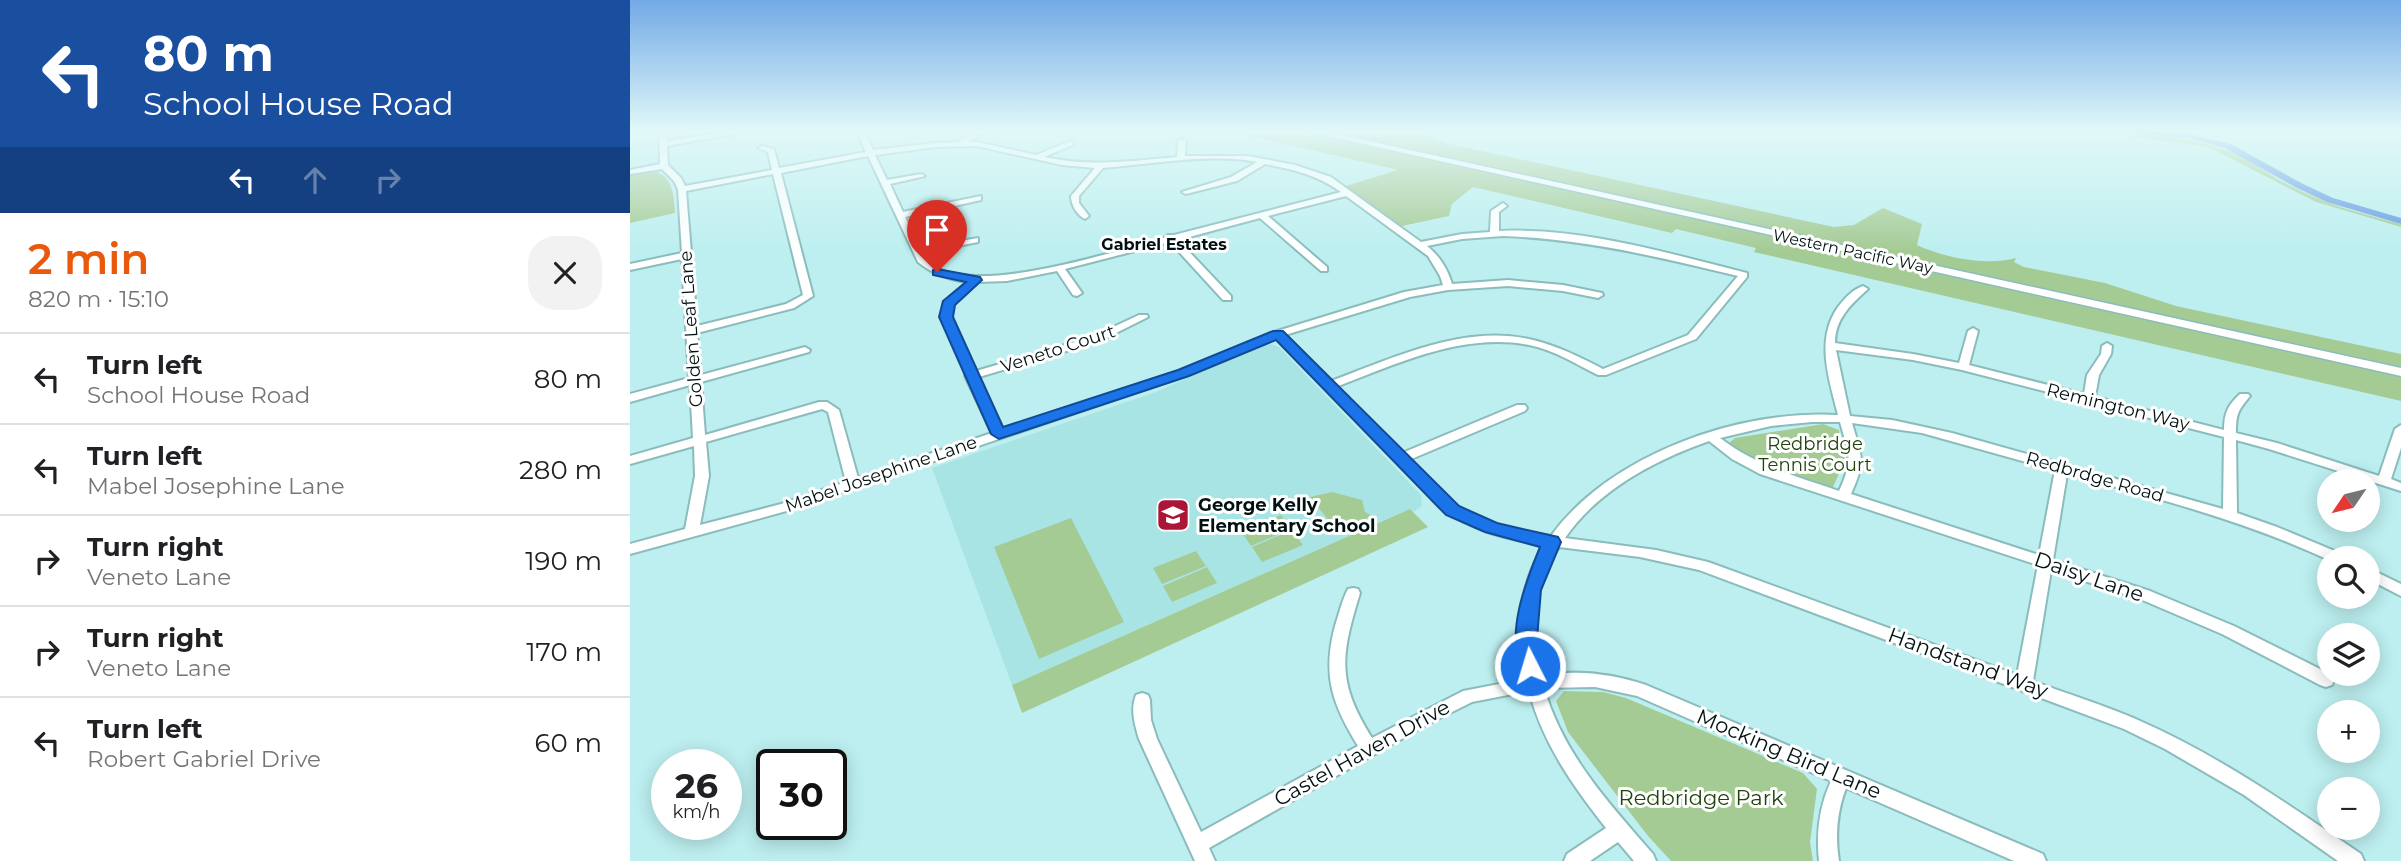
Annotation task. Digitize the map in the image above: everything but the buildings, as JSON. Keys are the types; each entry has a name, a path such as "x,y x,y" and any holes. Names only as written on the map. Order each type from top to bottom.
{"street":[{"path":"668,170 678,180 682,189 780,170"},
{"path":"878,170 916,251 928,268 949,276 975,280 1023,276 1059,268 1346,193"},
{"path":"1085,216 1075,203 1075,196 1097,170"},
{"path":"1186,192 1234,178 1248,170"},
{"path":"1302,170 1328,179 1421,245 1438,264 1448,287"},
{"name":"Western Pacific Way","path":"1488,170 2401,372"},
{"path":"691,331 790,306 808,296 776,171"},
{"path":"884,183 921,176"},
{"name":"Golden Leaf Lane","path":"682,189 702,488 691,534"},
{"path":"899,216 978,198"},
{"path":"1494,232 1495,211 1503,206"},
{"path":"1260,214 1324,269"},
{"path":"1330,385 1441,345 1474,340 1505,340 1558,350 1602,373 1692,337 1744,275 1599,241 1533,233 1469,234 1421,245"},
{"path":"1171,237 1227,298"},
{"path":"916,251 975,240"},
{"path":"630,267 687,255"},
{"path":"1059,268 1077,293"},
{"path":"975,280 953,299 946,312 971,376 999,434"},
{"name":"Mabel Josephine Lane","path":"630,549 691,534 853,484 1183,373 1278,334 1372,303 1448,287 1508,283 1563,288 1598,295"},
{"path":"1843,497 1855,470 1856,460 1830,346 1834,323 1851,298 1863,289"},
{"name":"Veneto Court","path":"971,376 1096,338 1143,317"},
{"path":"1963,367 1973,331"},
{"name":"Handstand Way","path":"1278,334 1445,504 1459,514 1508,533 1552,542 1658,554 1703,565 2130,724 2250,789 2354,861"},
{"name":"Remington Way","path":"1830,346 1889,353 1963,367 2307,456 2401,487"},
{"path":"2090,399 2093,375 2106,354 2107,346"},
{"path":"630,397 805,350"},
{"path":"2230,515 2231,410 2244,396"},
{"path":"630,460 816,406 828,406 833,410 853,484"},
{"path":"1400,459 1521,408"},
{"name":"Redbrdge Road","path":"1646,861 1563,752 1543,714 1534,682 1527,639 1528,614 1537,573 1552,542 1573,515 1599,491 1661,456 1710,436 1772,422 1846,419 1910,427 2230,515 2317,550"},
{"path":"2384,480 2401,429"},
{"name":"Daisy Lane","path":"1710,436 1752,465 2181,609 2317,675"},
{"path":"2024,683 2062,468"},
{"path":"2380,580 2401,591"},
{"path":"1353,593 1337,642 1334,666 1343,705 1369,748"},
{"name":"Mocking Bird Lane","path":"1534,682 1576,679 1625,685 2036,861"},
{"name":"Castel Haven Drive","path":"1201,853 1369,748 1455,702 1534,682"},
{"path":"1142,700 1142,720 1148,739 1201,853"},
{"path":"1829,861 1825,836 1827,817 1842,776"},
{"path":"1574,861 1620,829"}],"shaded area":[{"name":"George Kelly Elementary School","path":"1271,344 1279,347 1421,495 1422,506 1012,685 932,468 1156,392 1247,351"}],"green space":[{"path":"1397,170 1479,170 2401,374 2401,401 1754,252 1756,248 1676,229 1672,233 1473,187 1452,204 1449,216 1402,226 1346,186"},
{"path":"1493,170 1571,170 1834,227 1854,225 1883,208 1922,224 1917,245 1940,254 1979,261 2016,258 2014,262 2024,267 2105,283 2176,306 2401,354 2401,370"},
{"path":"2254,170 2263,170 2316,198 2401,224 2401,227 2316,202"},
{"path":"658,172 668,180 673,193 675,213 630,223 630,175"},
{"name":"Redbridge Tennis Court","path":"1823,424 1839,430 1845,460 1833,487 1805,482 1778,472 1729,443 1735,438"},
{"path":"1332,492 1362,500 1365,512 1372,516 1337,531 1310,497"},
{"path":"1410,509 1428,527 1022,713 1012,685"},
{"path":"1281,515 1291,529 1251,546 1241,531"},
{"path":"1071,518 1124,622 1039,659 994,547"},
{"path":"1292,530 1303,545 1262,562 1252,547"},
{"path":"1196,551 1206,566 1162,584 1153,568"},
{"path":"1207,567 1217,583 1172,602 1163,586"},
{"name":"Redbridge Park","path":"1564,691 1603,692 1626,698 1803,773 1817,789 1810,842 1813,861 1671,861 1648,836 1568,732 1556,701"}],"waterway":[{"path":"2271,170 2330,200 2401,221"}],"place":[{"name":"George Kelly Elementary School","path":"1173,515"}],"district":[{"name":"Gabriel Estates","path":"1164,244"}],"route":[{"path":"937,272 975,280 948,304 946,317 999,434 1183,373 1278,334 1453,511 1491,528 1552,542 1532,590 1527,639 1530,666"}]}
